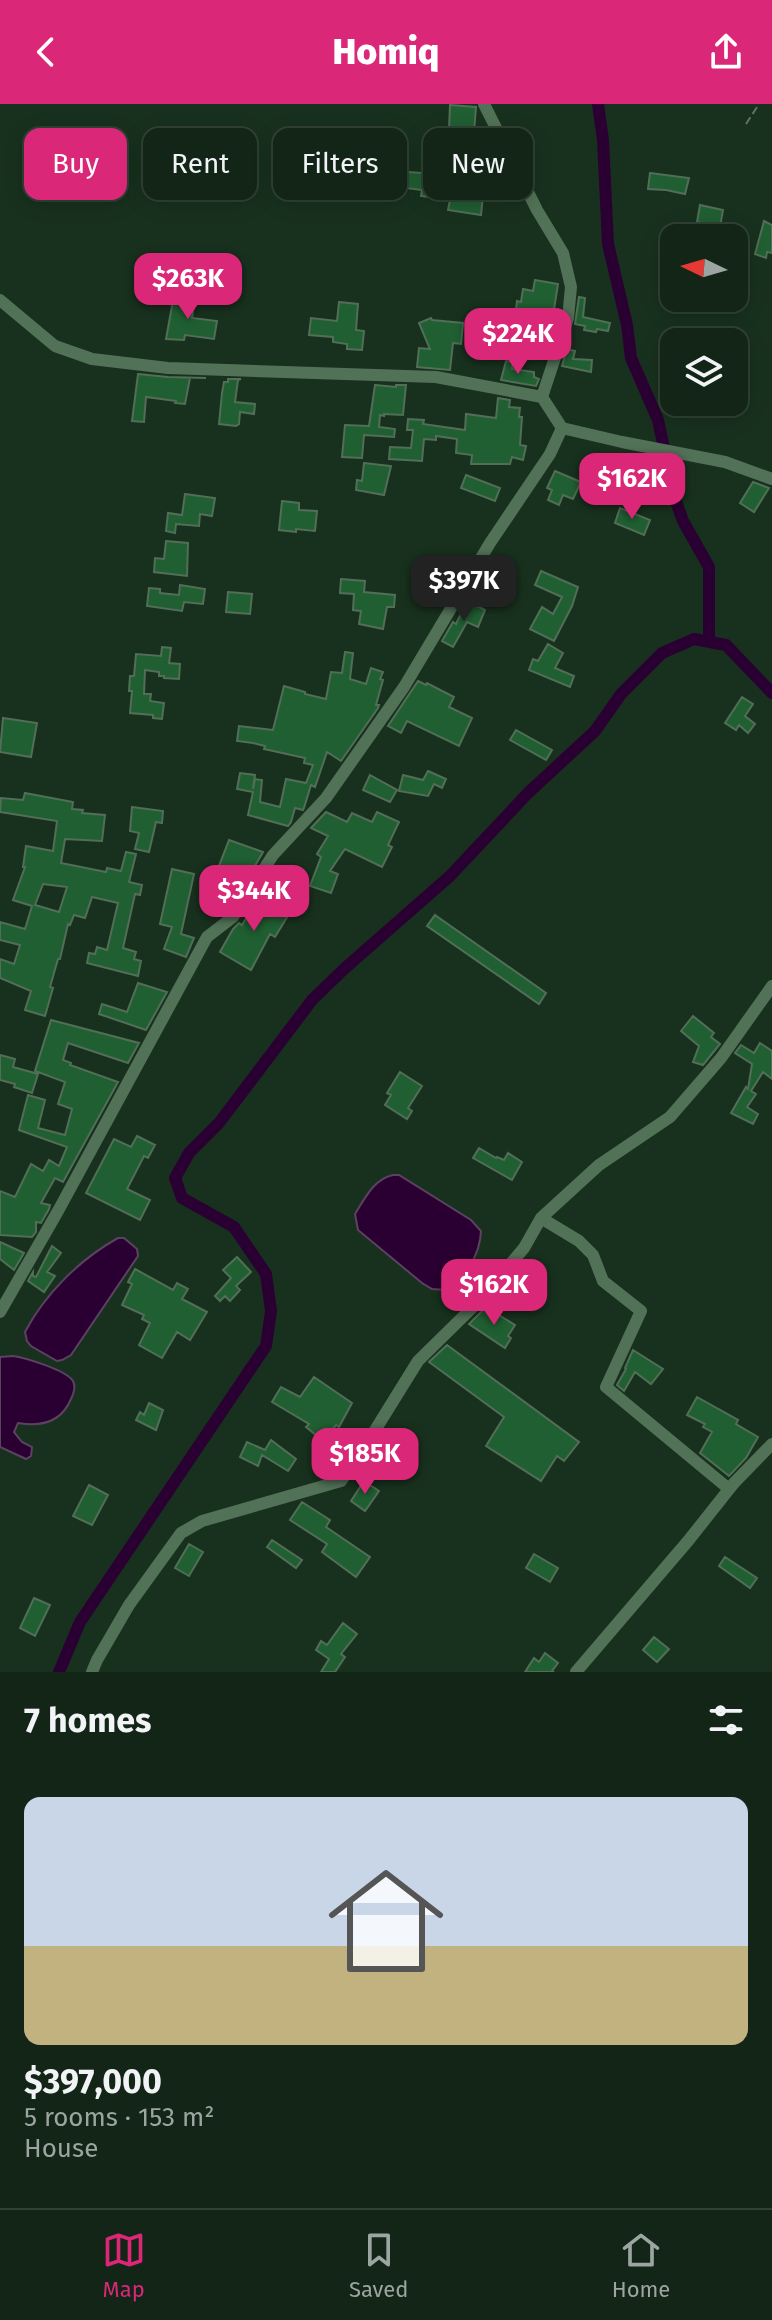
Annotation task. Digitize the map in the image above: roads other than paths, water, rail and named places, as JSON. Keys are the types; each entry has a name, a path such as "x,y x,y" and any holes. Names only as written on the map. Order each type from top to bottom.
{"street":[{"path":"484,104 537,210 563,253 571,287 568,318 542,397"},
{"path":"0,300 55,346 92,359 168,368 436,377 542,397 562,428 725,462 772,479"},
{"path":"0,1312 207,937 233,917 273,855 326,798 387,712 490,543 550,454 562,428"},
{"path":"92,1672 129,1605 181,1533 202,1521 341,1481 418,1361 480,1300 524,1248 541,1218 599,1165 670,1117 721,1058 772,986"},
{"path":"541,1218 579,1241 593,1255 603,1281 641,1311 606,1387 729,1489"},
{"path":"576,1672 729,1489 772,1444"}],"waterway":[{"path":"598,104 603,140 608,244 627,325 631,358 658,420 674,496 683,521 709,567 709,642"},
{"path":"59,1672 80,1622 266,1346 271,1311 266,1274 234,1227 182,1198 175,1178 189,1153 219,1123 312,1000 450,876 528,793 595,731 621,694 662,653 694,639 726,645 772,693"}]}
